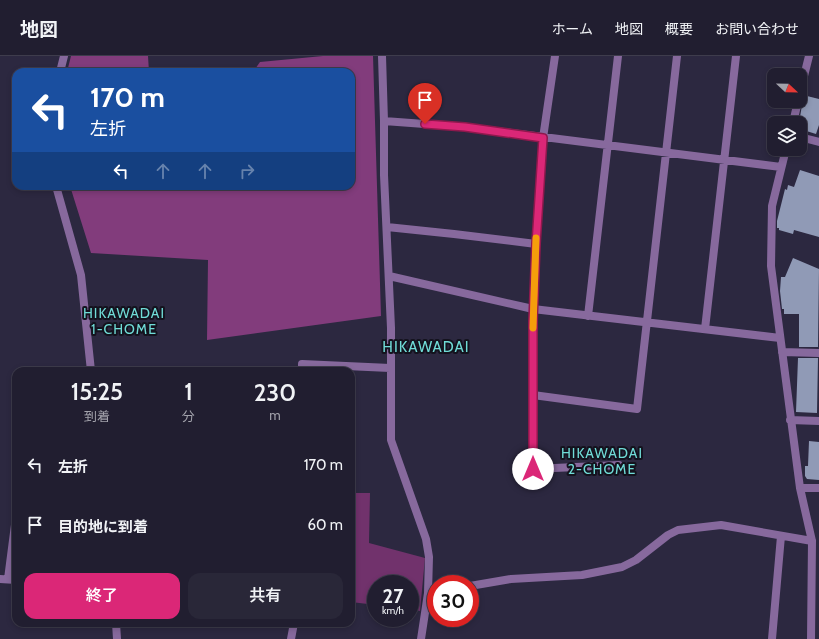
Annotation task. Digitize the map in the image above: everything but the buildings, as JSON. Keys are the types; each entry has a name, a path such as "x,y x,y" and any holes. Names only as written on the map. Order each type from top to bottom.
{"street":[{"path":"61,68 64,56"},
{"path":"382,56 384,175 389,276 392,404 390,440 426,539 431,575"},
{"path":"555,56 543,138 536,244 533,309 533,469 619,465"},
{"path":"588,316 618,56"},
{"path":"533,395 637,409 677,56"},
{"path":"705,329 736,56"},
{"path":"806,68 809,56"},
{"path":"384,121 465,127 781,167"},
{"path":"807,139 819,142"},
{"path":"784,156 772,206 771,266 800,488 812,542 811,639"},
{"path":"57,190 81,275 91,367"},
{"path":"387,228 536,244"},
{"path":"389,276 533,309 780,338"},
{"path":"782,352 819,353"},
{"path":"302,367 302,364 390,368"},
{"path":"790,420 819,421"},
{"path":"800,488 819,488"},
{"path":"479,585 511,580 582,574 622,567 636,560 668,535 678,530 721,525 812,542"},
{"path":"772,639 781,536"},
{"path":"8,580 12,550"},
{"path":"421,639 427,613"},
{"path":"116,627 117,639"},
{"path":"291,639 293,627"}],"shaded area":[{"path":"71,56 148,56 149,68 68,68"},
{"path":"323,56 373,56 381,316 207,340 208,260 91,253 71,190 355,190 355,68 256,68 260,62"},
{"path":"355,493 370,493 369,543 425,558 420,611 419,575 367,575 367,604 355,602"}],"slow traffic":[{"path":"533,328 536,238"}],"district":[{"name":"HIKAWADAI 1-CHOME","path":"124,322"},
{"name":"HIKAWADAI","path":"426,347"},
{"name":"HIKAWADAI 2-CHOME","path":"602,462"}],"route":[{"path":"425,124 465,127 543,138 536,244 533,321 533,469"}]}
